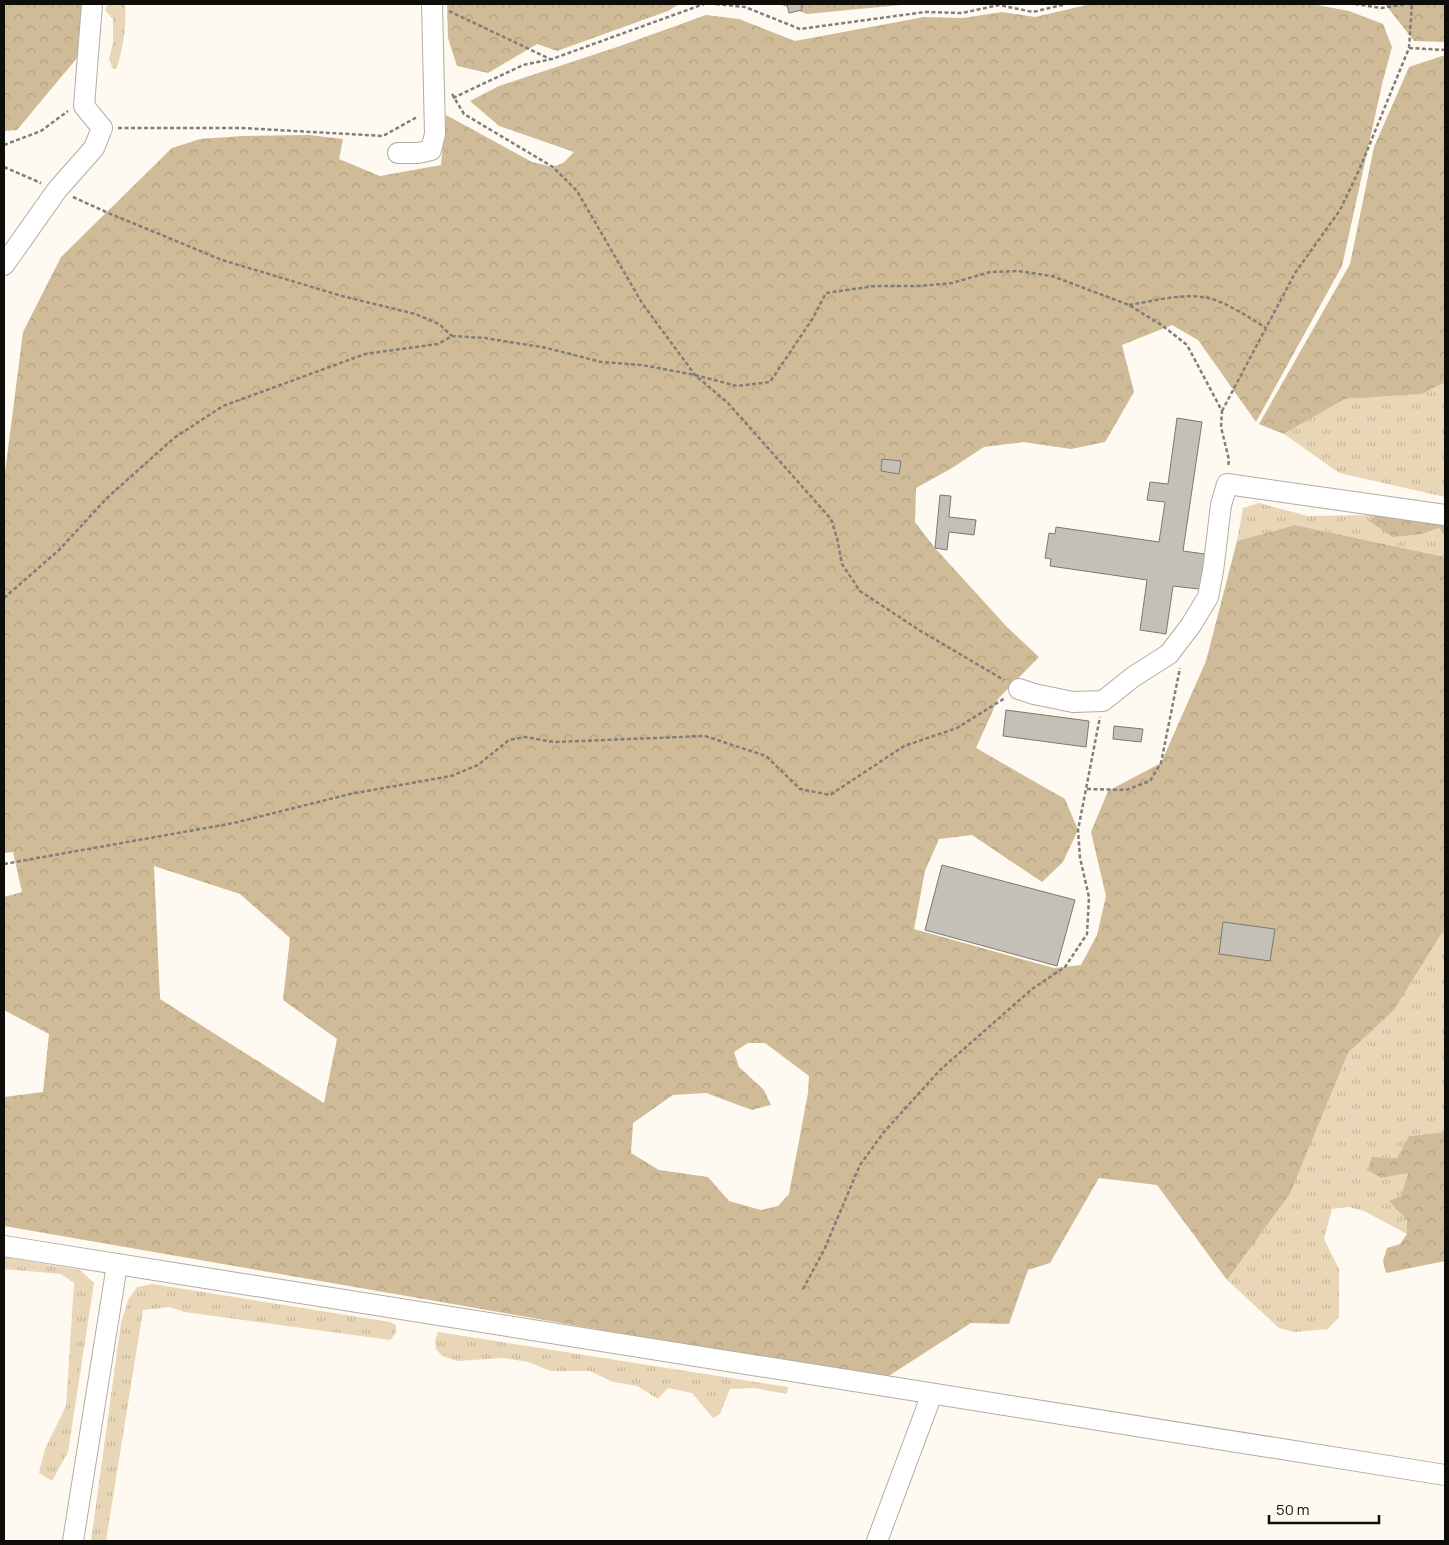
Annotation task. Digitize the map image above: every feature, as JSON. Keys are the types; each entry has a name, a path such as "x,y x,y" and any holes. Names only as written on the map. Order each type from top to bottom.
{"street":[{"path":"4,265 57,190 94,148 102,128 84,106 92,4"},
{"path":"398,152 418,153 431,150 435,134 437,6"},
{"path":"1019,689 1072,702 1103,700 1133,677 1169,654 1191,625 1208,597 1221,505 1227,484 1445,514"},
{"path":"4,1246 1445,1475"},
{"path":"73,1541 116,1265"},
{"path":"877,1541 932,1394"}],"path":[{"path":"102,128 242,128 383,136 453,98 523,65 552,59 704,4"},
{"path":"716,4 745,7 800,29 925,12 962,13 999,5 1033,12 1066,4"},
{"path":"1355,4 1381,8 1407,4"},
{"path":"1227,484 1229,460 1221,427 1222,411 1295,273 1340,210 1360,168 1409,48 1412,4"},
{"path":"437,6 552,59"},
{"path":"1409,48 1445,50"},
{"path":"4,864 234,823 350,794 451,776 478,765 509,740 525,737 554,742 705,736 766,756 800,789 830,796 904,746 956,728 1019,689 919,630 860,591 842,564 831,519 728,403 695,375 642,303 577,191 553,167 464,114 453,98"},
{"path":"4,145 41,131 69,110 84,106"},
{"path":"4,167 222,260 342,296 415,314 439,324 452,336"},
{"path":"4,598 59,550 107,498 174,438 223,406 365,354 438,344 452,336 485,338 548,348 601,362 642,365 695,375 737,386 770,382 813,318 826,293 875,286 920,286 952,283 990,272 1018,271 1052,276 1129,305 1163,326 1188,345 1222,411"},
{"path":"1129,305 1172,297 1204,297 1241,312 1266,328"},
{"path":"1087,789 1126,790 1150,781 1162,763 1181,664 1176,644"},
{"path":"803,1288 824,1250 860,1165 884,1132 940,1070 1032,989 1065,967 1087,934 1088,897 1080,858 1078,830 1103,700"}],"green space":[{"path":"4,4 83,4 77,58 17,130 4,131"},
{"path":"108,4 125,4 123,44 117,68 113,69 109,59 113,43 113,19 105,10"},
{"path":"447,4 679,4 668,11 557,51 537,44 488,73 457,66 448,38"},
{"path":"779,4 911,4 807,14"},
{"path":"1091,4 1312,4 1349,11 1383,24 1392,47 1342,266 1256,422 1198,340 1172,325 1122,345 1134,392 1105,442 1071,449 1023,442 984,447 916,488 915,522 935,548 1007,627 1039,657 998,699 976,748 1065,799 1078,830 1063,862 1042,882 972,835 939,839 925,871 914,929 1054,968 1081,965 1097,935 1106,896 1091,832 1108,791 1161,763 1206,661 1237,541 1295,525 1445,557 1445,928 1394,1010 1348,1053 1290,1194 1227,1280 1157,1185 1099,1178 1050,1263 1028,1270 1009,1324 971,1323 884,1379 4,1226 4,1097 43,1092 49,1034 4,1010 4,897 22,892 13,852 4,853 4,480 23,332 61,257 172,148 200,139 309,135 343,139 339,159 380,176 441,165 446,115 532,162 553,167 563,163 574,152 499,126 470,101 499,86 706,15 739,19 795,41 924,17 963,18 1002,12 1035,17","holes":["154,866 240,894 290,938 283,1000 337,1039 324,1103 160,999","748,1043 765,1043 809,1076 808,1093 789,1194 778,1206 761,1210 729,1201 708,1177 659,1170 631,1153 633,1123 673,1095 706,1093 752,1110 771,1105 764,1090 739,1067 734,1052"]},
{"path":"1385,4 1445,4 1445,42 1414,41"},
{"path":"1445,55 1445,382 1422,394 1345,399 1284,434 1259,424 1350,264 1374,147 1409,67"},
{"path":"1445,382 1445,497 1339,473 1284,434 1345,399 1422,394"},
{"path":"1259,503 1308,516 1376,515 1369,521 1422,534 1439,528 1445,536 1445,557 1295,525 1237,541 1243,508"},
{"path":"1376,515 1445,525 1445,536 1439,528 1422,534 1393,537 1369,521"},
{"path":"1445,928 1445,1132 1409,1136 1398,1158 1372,1157 1381,1178 1408,1172 1401,1197 1407,1220 1407,1234 1364,1211 1348,1207 1332,1209 1324,1239 1339,1269 1339,1317 1328,1329 1295,1332 1279,1328 1227,1280 1290,1194 1348,1053 1394,1010"},
{"path":"1445,1132 1445,1261 1386,1273 1383,1261 1387,1248 1400,1244 1407,1234 1407,1220 1389,1201 1401,1196 1408,1173 1381,1178 1368,1170 1372,1157 1397,1158 1409,1136"},
{"path":"4,1257 80,1270 94,1283 68,1452 52,1481 39,1473 45,1449 66,1406 74,1283 61,1274 4,1269"},
{"path":"153,1284 390,1322 396,1325 396,1333 390,1340 184,1312 170,1307 143,1310 106,1541 91,1541 121,1323 128,1300 137,1287"},
{"path":"438,1332 788,1387 787,1394 754,1388 730,1389 720,1414 713,1418 692,1393 668,1388 658,1399 637,1386 613,1382 590,1371 551,1371 528,1362 503,1358 457,1361 442,1356 436,1349 435,1341"}],"building":[{"path":"787,4 801,4 802,10 789,13"},
{"path":"1177,418 1202,422 1183,551 1212,555 1207,590 1173,586 1166,634 1140,630 1147,580 1050,566 1051,559 1045,558 1049,533 1055,534 1056,527 1159,542 1165,502 1147,500 1150,482 1168,484"},
{"path":"882,459 901,461 899,474 881,471"},
{"path":"940,495 951,496 949,517 976,520 974,535 949,532 947,550 935,548"},
{"path":"1006,710 1089,721 1086,747 1003,736"},
{"path":"1114,726 1143,729 1141,742 1113,739"},
{"path":"942,865 1075,900 1057,966 925,930"},
{"path":"1223,922 1275,929 1270,961 1219,954"}]}
